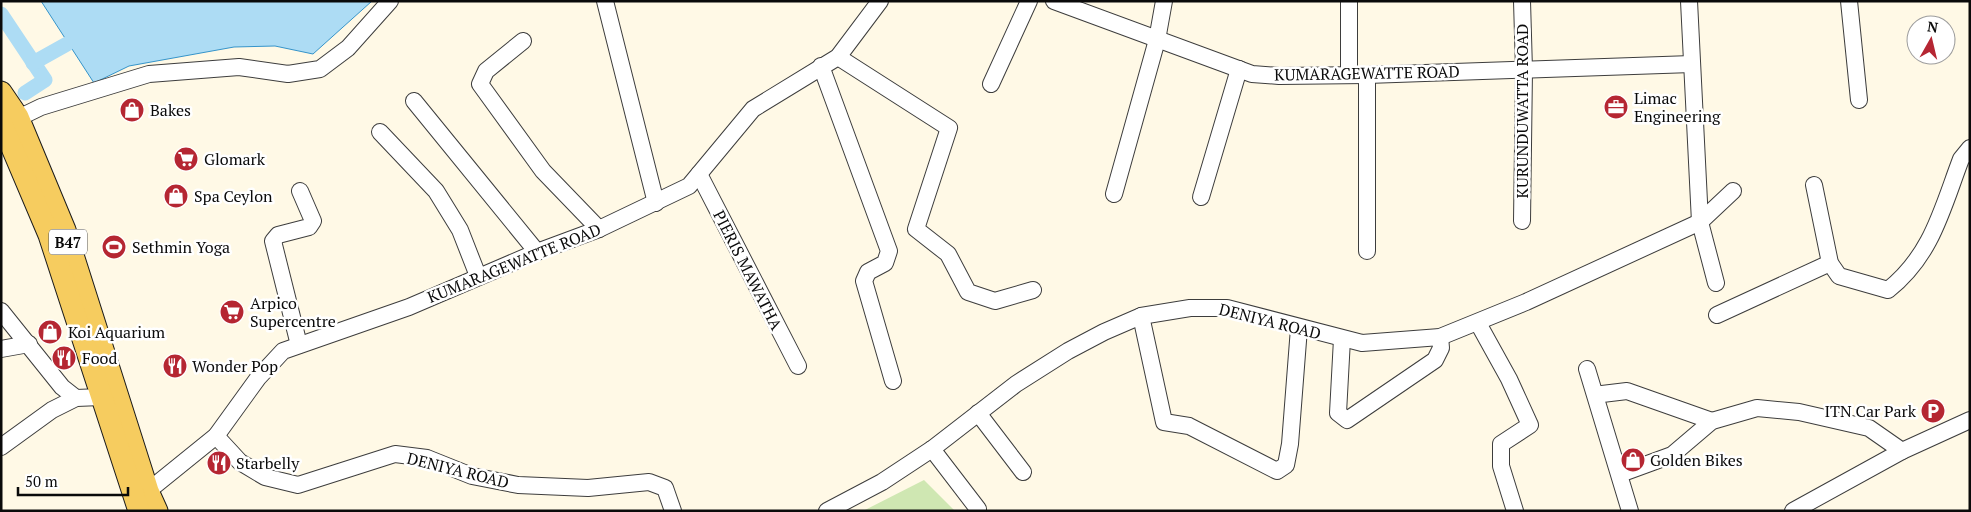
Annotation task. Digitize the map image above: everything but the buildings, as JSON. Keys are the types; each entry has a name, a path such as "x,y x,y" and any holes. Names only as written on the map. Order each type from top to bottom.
{"main road":[{"name":"B47","path":"1,92 7,122 49,235 101,397 139,500 157,511"},
{"name":"B47","path":"7,122 65,230 139,500"}],"street":[{"path":"7,122 48,105 149,74 239,67 288,74 320,69 348,48 390,1"},
{"path":"605,1 656,203"},
{"name":"KUMARAGEWATTE ROAD","path":"139,500 216,436 258,378 283,351 409,306 478,276 599,228 689,186 753,109 838,57 880,1"},
{"path":"991,84 1029,1"},
{"name":"KUMARAGEWATTE ROAD","path":"1054,1 1252,74 1279,76 1367,75 1692,64"},
{"path":"1114,194 1157,40 1164,1"},
{"path":"1349,1 1349,75"},
{"name":"KURUNDUWATTA ROAD","path":"1522,1 1524,70 1522,221"},
{"path":"1689,1 1700,222 1716,283"},
{"path":"1849,1 1859,100"},
{"path":"523,41 486,71 480,84 543,171 599,228"},
{"path":"838,57 949,128 916,229 948,254 968,292 995,301 1033,290"},
{"path":"821,66 889,251 885,263 868,272 864,281 893,381"},
{"path":"1202,197 1239,69"},
{"path":"1367,75 1367,251"},
{"path":"414,100 537,252"},
{"path":"380,132 436,191 460,230 478,276"},
{"path":"1814,185 1830,263 1839,276 1888,290 1905,276 1928,246 1961,159 1970,148"},
{"name":"PIERIS MAWATHA","path":"699,174 798,366"},
{"name":"DENIYA ROAD","path":"827,511 882,482 932,449 1016,384 1068,351 1104,332 1141,316 1190,308 1227,308 1362,343 1382,343 1440,337 1478,323 1700,222 1733,190"},
{"path":"299,345 273,241 278,235 309,227 313,221 300,191"},
{"path":"1717,314 1830,263"},
{"path":"1,311 62,387 76,398"},
{"path":"1141,316 1164,422 1189,426 1277,471 1286,465 1290,444 1299,328"},
{"path":"1478,323 1509,379 1530,425 1501,444 1501,466 1515,511"},
{"path":"1342,339 1338,414 1347,420 1436,360 1441,348 1440,337"},
{"path":"1,349 29,344"},
{"path":"1587,370 1597,396 1630,511"},
{"path":"1597,396 1627,391 1712,421"},
{"path":"1,447 52,410 76,398 101,397"},
{"path":"1620,474 1672,455 1712,421 1757,408 1799,412 1869,428 1902,450"},
{"path":"978,413 1022,472"},
{"path":"1793,511 1902,450 1970,420"},
{"name":"DENIYA ROAD","path":"216,436 240,462 265,477 298,485 396,454 427,458 472,476 518,485 588,488 649,482 665,488 673,511"},
{"path":"932,449 978,509"}],"green space":[{"path":"924,480 955,511 863,511"}],"water":[{"path":"41,1 372,1 313,54 275,46 234,47 129,66 94,83"}],"waterway":[{"path":"1,14 45,80 25,93"},
{"path":"33,63 67,44"}],"place":[{"name":"Limac Engineering","path":"1616,107"},
{"name":"Bakes","path":"132,110"},
{"name":"Glomark","path":"186,159"},
{"name":"Spa Ceylon","path":"176,196"},
{"name":"Sethmin Yoga","path":"114,247"},
{"name":"Arpico Supercentre","path":"232,312"},
{"name":"Koi Aquarium","path":"50,332"},
{"name":"Food","path":"64,358"},
{"name":"Wonder Pop","path":"175,366"},
{"name":"ITN Car Park","path":"1933,411"},
{"name":"Golden Bikes","path":"1633,460"},
{"name":"Starbelly","path":"219,463"}]}
